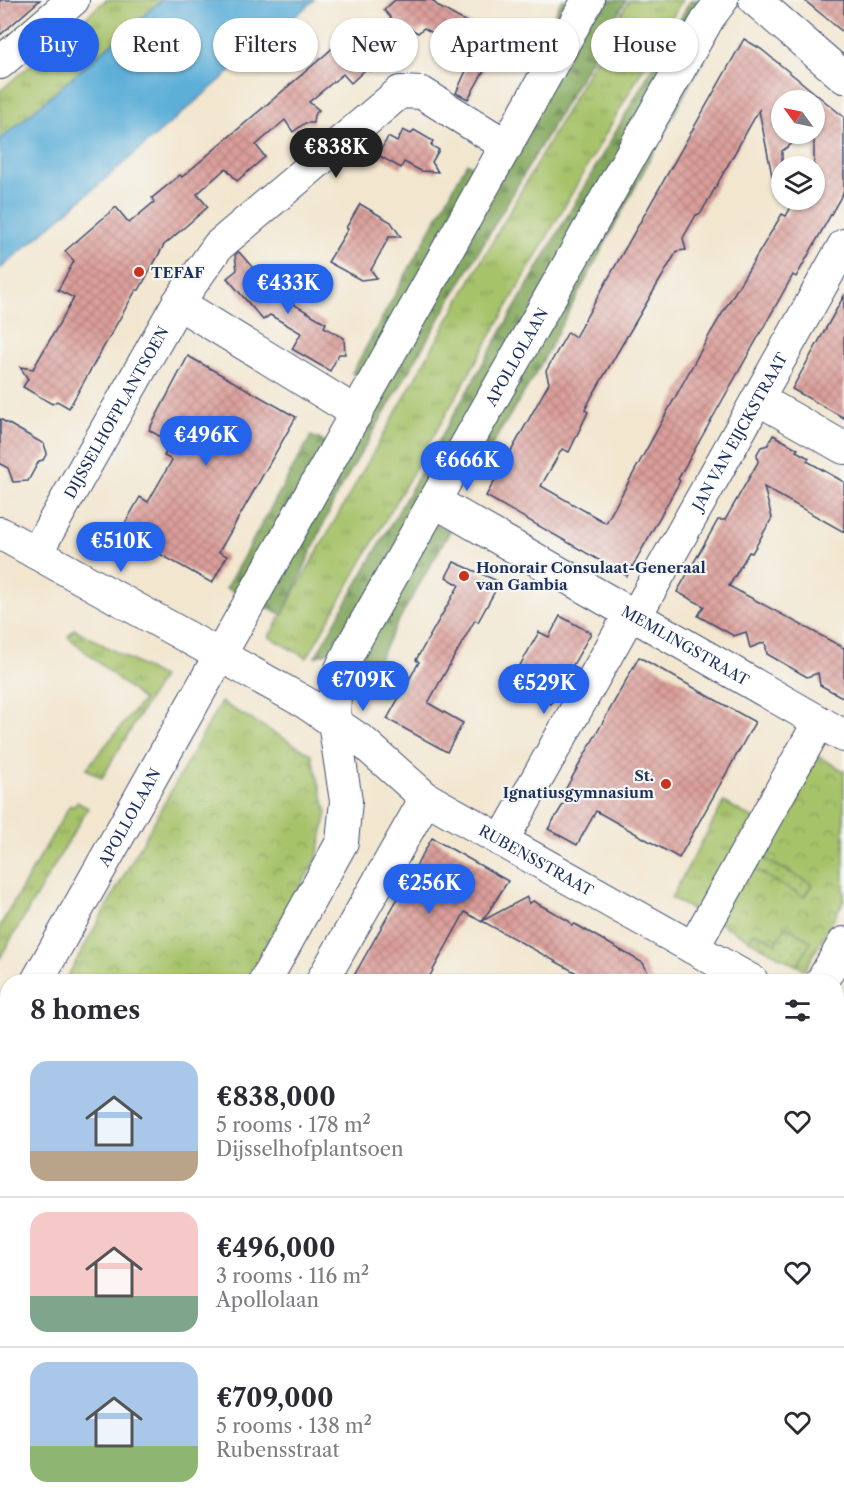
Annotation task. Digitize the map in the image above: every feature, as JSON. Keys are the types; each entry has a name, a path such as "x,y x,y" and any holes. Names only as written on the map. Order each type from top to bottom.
{"street":[{"path":"0,63 73,0"},
{"name":"APOLLOLAAN","path":"41,974 588,0"},
{"name":"APOLLOLAAN","path":"279,973 342,842 346,801 334,722 335,695 340,671 709,17 722,0"},
{"path":"755,0 844,77"},
{"name":"DIJSSELHOFPLANTSOEN","path":"36,554 178,303 218,246 400,92 422,93 507,146"},
{"name":"JAN VAN EIJCKSTRAAT","path":"502,841 758,399 844,245"},
{"path":"178,303 357,413"},
{"path":"758,399 844,448"},
{"name":"MEMLINGSTRAAT","path":"434,501 832,729"},
{"path":"0,533 306,703 334,722"},
{"name":"RUBENSSTRAAT","path":"334,722 363,742 426,798 739,974"},
{"path":"693,948 832,729"},
{"path":"326,974 426,798"},
{"path":"826,974 844,943"}],"green space":[{"path":"106,0 162,0 141,18 111,18 111,44 99,54 99,18 85,18"},
{"path":"562,0 626,0 615,18 591,18 591,60 337,494 283,615 226,588 311,436 345,450 378,393 352,373 467,163 499,183 534,123 506,106 524,72 579,72 579,18 552,18"},
{"path":"629,0 682,0 672,18 619,18"},
{"path":"691,0 716,0 715,37 698,69 698,18 681,18"},
{"path":"591,67 591,72 641,72 307,658 269,637"},
{"path":"22,72 79,72 0,140 0,91"},
{"path":"650,72 696,72 536,373 479,466 455,459 424,518 450,531 374,669 348,645 315,657"},
{"path":"74,629 162,677 102,778 86,769 143,700 68,637"},
{"path":"221,702 311,754 327,813 317,858 249,974 69,974"},
{"path":"812,753 844,771 844,900 805,970 717,922"},
{"path":"77,802 88,808 0,958 0,926 70,805 73,807"},
{"path":"724,802 759,822 707,918 671,898"},
{"path":"757,855 812,884 804,897 750,867"},
{"path":"786,926 811,941 797,966 749,940 754,932 776,943"}],"water":[{"path":"162,0 314,0 293,18 213,18 213,72 230,72 0,269 0,140 79,72 99,72 99,54 111,44 111,72 201,72 201,18 141,18"}],"building":[{"path":"0,0 40,0 18,18 0,35"},
{"path":"395,0 432,0 439,7 459,18 430,18 430,31 424,28 418,33 418,18 391,18 384,10"},
{"path":"804,0 844,0 844,33 826,18"},
{"path":"744,39 761,49 811,90 771,90 771,144 792,144 782,151 782,156 771,156 771,171 759,110 701,213 696,215 683,238 686,250 677,251 592,396 585,410 588,412 569,452 562,449 541,486 606,523 711,332 782,214 786,216 789,210 825,210 825,156 814,156 814,144 825,144 825,101 844,117 844,191 796,277 793,275 678,479 680,481 627,576 486,496 549,383 546,371 568,332 575,337"},
{"path":"330,50 330,72 363,72 351,83 343,74 309,102 319,110 314,115 313,123 305,123 293,132 285,120 256,145 265,157 237,181 226,168 197,194 208,207 164,245 69,408 57,401 52,404 23,387 28,379 20,367 33,369 74,298 58,290 74,261 65,251 116,207 129,223 154,202 152,198 180,175 182,177 305,72 318,72 318,61"},
{"path":"465,72 483,72 468,99 456,93"},
{"path":"403,130 411,134 414,130 433,141 431,145 439,150 432,162 438,172 421,171 404,162 401,168 378,155 388,137 397,142"},
{"path":"360,204 391,222 401,237 389,237 371,270 377,278 361,280 328,262"},
{"path":"239,252 260,276 263,273 286,300 326,323 324,327 344,338 345,354 339,354 330,371 292,349 301,333 270,315 263,320 227,278 237,270 235,255"},
{"path":"844,296 844,418 792,389"},
{"path":"188,356 296,417 219,552 227,556 212,583 120,532 140,497 148,502 172,460 164,456 171,443 149,430"},
{"path":"0,419 44,444 47,453 43,460 39,461 28,481 13,482 8,468 0,464"},
{"path":"773,435 798,449 796,451 809,458 807,461 844,482 844,532 764,487 772,518 752,553 749,552 729,586 844,648 844,698 820,685 818,673 807,677 767,654 765,642 750,648 746,632 734,636 698,616 704,606 677,592 718,520 725,520 758,462 757,454 761,447 768,445"},
{"path":"454,562 500,582 478,622 475,620 428,703 463,723 447,752 387,719 419,662 416,660 459,585 446,577"},
{"path":"560,616 591,633 551,704 511,681 539,632 549,637"},
{"path":"639,657 755,722 679,858 596,811 577,845 548,829 569,795 564,792"},
{"path":"432,838 508,881 482,922 465,912 431,974 355,974"},
{"path":"527,897 529,904 533,901 569,921 572,926 575,924 643,963 648,974 578,974 482,921"}],"place":[{"name":"TEFAF","path":"139,272"},
{"name":"Honorair Consulaat-Generaal van Gambia","path":"464,576"},
{"name":"St. Ignatiusgymnasium","path":"666,784"}]}
